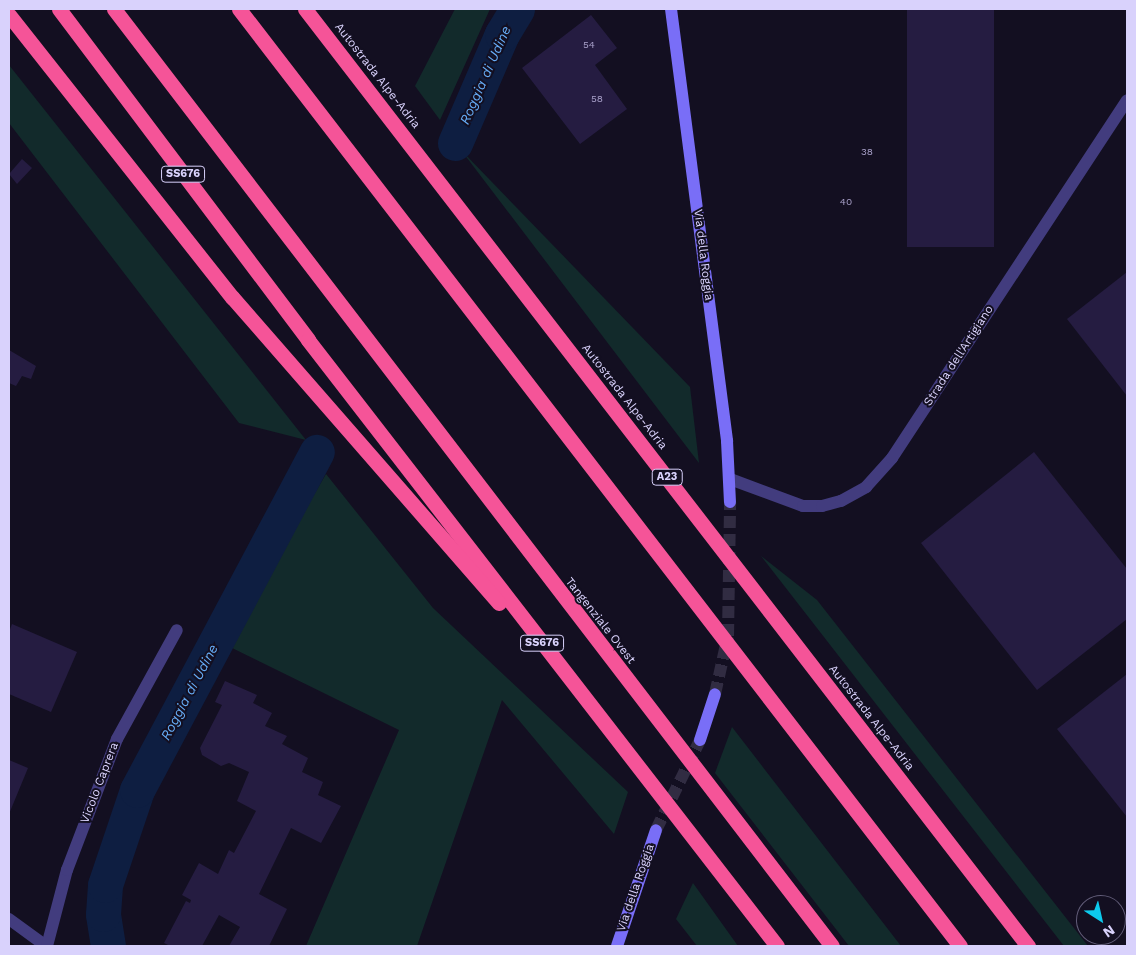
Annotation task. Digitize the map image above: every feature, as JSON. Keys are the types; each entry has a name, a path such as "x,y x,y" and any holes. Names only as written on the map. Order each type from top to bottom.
{"highway":[{"name":"SS676","path":"59,9 308,340 777,946"},
{"name":"Tangenziale Ovest","path":"114,9 345,314 832,946"},
{"path":"239,9 960,946"},
{"name":"Autostrada Alpe-Adria","path":"305,9 1028,946"},
{"path":"9,15 232,297 600,718"}],"street":[{"name":"Via della Roggia","path":"671,9 730,479 730,502"},
{"name":"Strada dell'Artigiano","path":"730,479 803,506 822,506 841,501 866,487 892,458 1127,100"},
{"name":"Vicolo Caprera","path":"47,946 67,870 117,739 177,630"},
{"path":"700,740 715,694"},
{"name":"Via della Roggia","path":"617,946 656,830"},
{"path":"9,919 47,946"}],"green space":[{"path":"455,9 490,9 440,120 415,86"},
{"path":"9,65 306,440 239,423 9,123"},
{"path":"461,150 690,387 699,463"},
{"path":"326,474 433,608 628,792 614,834 502,700 417,946 306,946 399,730 226,645"},
{"path":"761,556 817,600 1076,931 1076,945 1088,946 1064,946"},
{"path":"732,727 901,946 849,946 715,773"},
{"path":"693,883 738,946 697,946 676,919"}],"building":[{"path":"907,9 994,9 994,247 907,247"},
{"path":"591,15 617,48 595,65 627,109 580,144 522,68"},
{"path":"22,159 32,168 17,184 9,174"},
{"path":"1127,272 1127,396 1067,319"},
{"path":"9,350 36,366 31,379 22,376 16,386 9,383"},
{"path":"1034,452 1127,569 1127,619 1037,690 921,543"},
{"path":"12,624 77,652 51,712 9,694 9,632"},
{"path":"1127,674 1127,817 1057,729"},
{"path":"225,681 257,695 253,703 272,713 265,726 287,736 282,744 308,758 302,772 323,782 318,795 341,806 321,843 291,828 259,894 287,909 269,946 229,946 240,927 219,915 202,946 170,946 164,943 186,901 190,903 191,900 182,895 199,863 218,874 229,850 234,853 256,811 237,801 249,772 229,763 221,766 202,755 200,748 222,705 215,702"},
{"path":"9,760 28,768 9,814"}],"waterway":[{"name":"Roggia di Udine","path":"455,143 502,34 517,9"},
{"name":"Roggia di Udine","path":"108,946 103,914 105,885 137,790 317,452"}],"tunnel":[{"path":"715,694 728,636 730,502"},
{"path":"656,830 700,740"}]}
